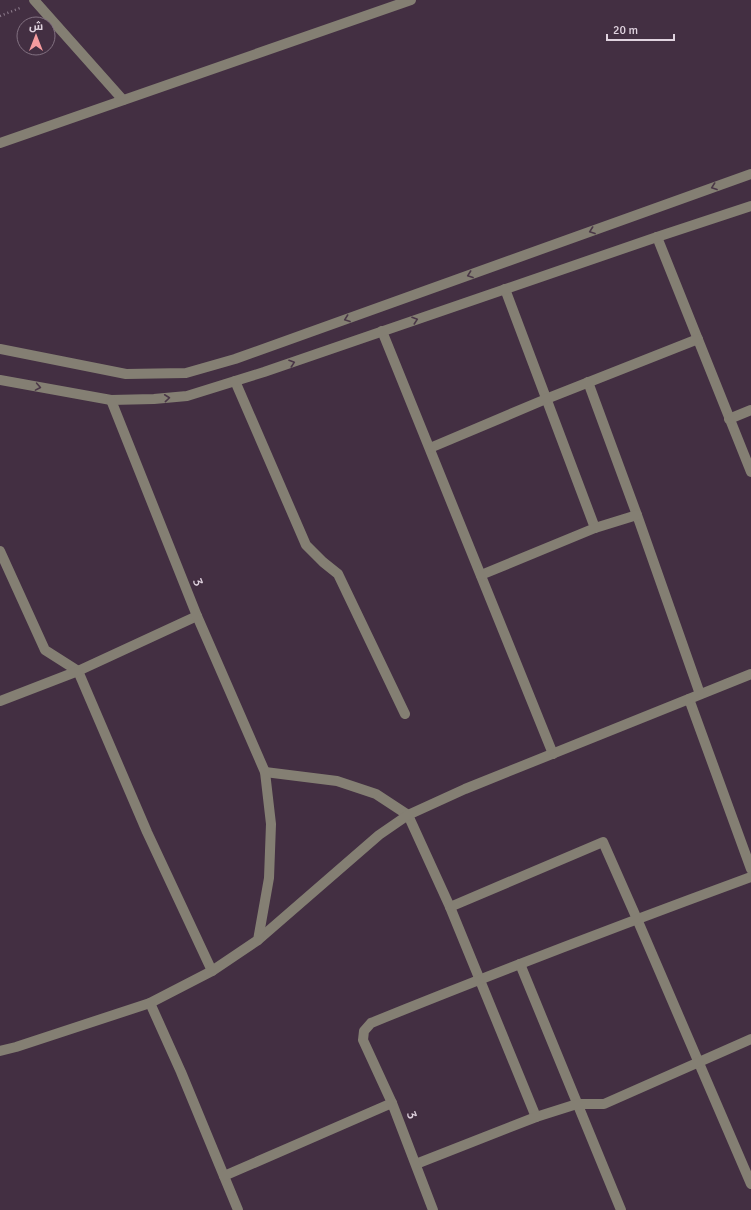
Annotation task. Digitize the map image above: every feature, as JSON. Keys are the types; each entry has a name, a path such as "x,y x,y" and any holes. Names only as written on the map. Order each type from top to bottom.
{"street":[{"path":"34,0 123,100"},
{"path":"0,143 411,0"},
{"path":"0,349 126,374 186,373 235,359 751,174"},
{"path":"0,380 110,400 154,399 187,396 264,372 751,206"},
{"path":"657,237 751,472"},
{"path":"505,289 595,528"},
{"path":"382,331 553,754"},
{"path":"430,448 546,399 698,339"},
{"path":"235,381 306,545 338,574 405,714"},
{"path":"588,382 700,694"},
{"name":"3","path":"110,400 197,616 265,772 271,824 268,878 258,940"},
{"path":"729,419 751,410"},
{"path":"481,575 595,528 637,515"},
{"path":"0,551 45,650 78,671 147,832 212,971"},
{"path":"0,701 78,671 197,616"},
{"path":"0,1051 150,1003 212,971 258,940 368,844 408,815 465,789 751,674"},
{"path":"689,699 751,869"},
{"path":"265,772 337,781 376,794 408,815 450,907 536,1117"},
{"path":"450,907 602,842 637,918 751,1184"},
{"path":"480,979 637,918 751,877"},
{"path":"520,964 621,1210"},
{"name":"3","path":"433,1210 392,1103 363,1040 364,1031 371,1023 480,979"},
{"path":"150,1003 181,1072 238,1210"},
{"path":"416,1164 536,1117 577,1104 604,1104 751,1040"},
{"path":"224,1176 392,1103"}]}
